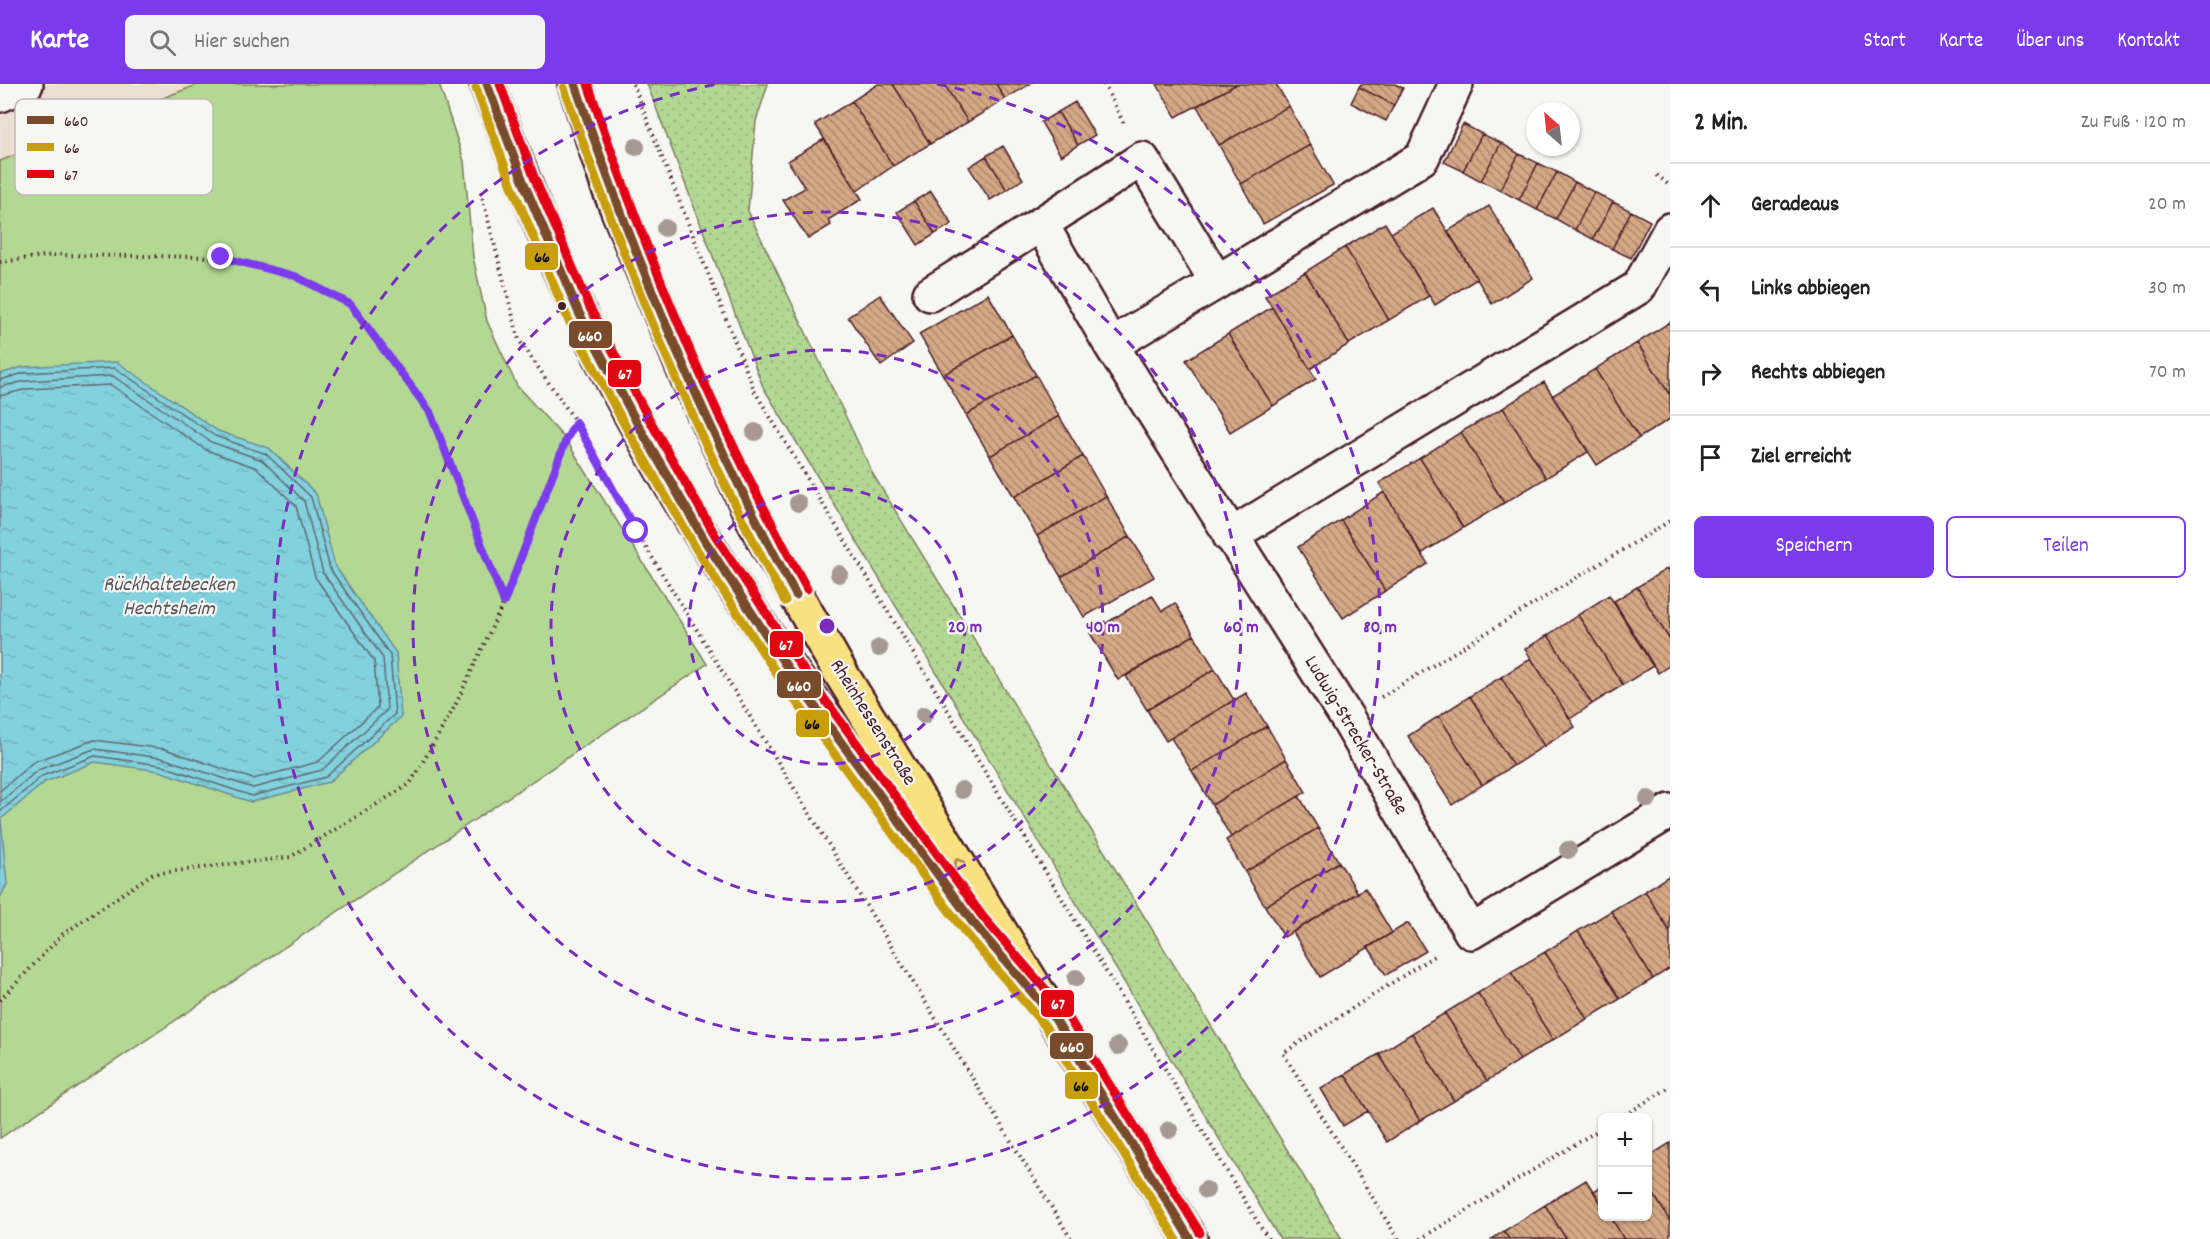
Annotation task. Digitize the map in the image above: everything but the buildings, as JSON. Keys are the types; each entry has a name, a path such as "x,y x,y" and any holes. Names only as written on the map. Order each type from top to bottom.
{"main road":[{"name":"Rheinhessenstraße","path":"487,84 523,181 579,313 636,423 705,541 794,678 974,924 1055,1019"},
{"name":"Rheinhessenstraße","path":"575,84 608,186 685,372 755,523 840,672 1190,1239"}],"street":[{"path":"0,95 26,84"},
{"path":"1111,345 1422,159 1456,84"},
{"path":"930,294 1142,159 1217,282"},
{"name":"Ludwig-Strecker-Straße","path":"1041,224 1111,345 1347,718 1471,932"},
{"path":"1230,536 1639,287 1670,230"},
{"path":"1471,932 1670,811"}],"path":[{"path":"633,84 755,392 1268,1239"},
{"path":"1657,175 1670,186"},
{"path":"481,190 519,340 576,422 636,531 1071,1239"},
{"path":"0,262 53,255 221,257 295,276 350,304 430,412 504,602"},
{"path":"0,1000 63,934 152,874 290,857 410,784 454,708 504,602 566,440 576,422"},
{"path":"1347,718 1670,521"},
{"path":"1398,1239 1283,1053 1471,932"},
{"path":"1628,1113 1670,1087"},
{"path":"1420,1239 1598,1130"}],"shaded area":[{"path":"0,84 199,84 160,99 15,99 15,155 0,161"}],"green space":[{"path":"199,84 439,84 464,161 473,257 487,321 517,386 566,440 707,664 0,1138 0,161 15,155 15,195 213,195 213,99 160,99"},
{"path":"647,84 768,84 756,121 748,211 874,476 1342,1239 1280,1239 763,387"}],"water":[{"name":"Rückhaltebecken Hechtsheim","path":"117,362 218,431 269,448 316,494 335,566 396,653 401,717 329,782 251,802 159,771 95,762 45,782 1,819 7,884 0,898 0,374 22,367"}],"transit line":[{"name":"660","path":"487,84 523,181 579,313 637,423 705,541 794,678 974,924 1055,1019 1190,1239"},
{"name":"67","path":"500,84 534,177 590,308 715,535 804,671 983,917 1065,1012 1200,1233"},
{"name":"660","path":"575,84 622,215 674,344 732,471 796,595"},
{"name":"67","path":"588,84 634,214 686,341 743,466 807,589"},
{"name":"66","path":"476,88 512,186 568,319 627,429 695,547 784,685 964,931 1045,1026 1176,1239"},
{"name":"66","path":"564,88 611,220 663,349 721,476 785,601"}],"route":[{"path":"221,257 295,276 350,304 430,412 504,602 566,440 576,422 636,531"}]}
